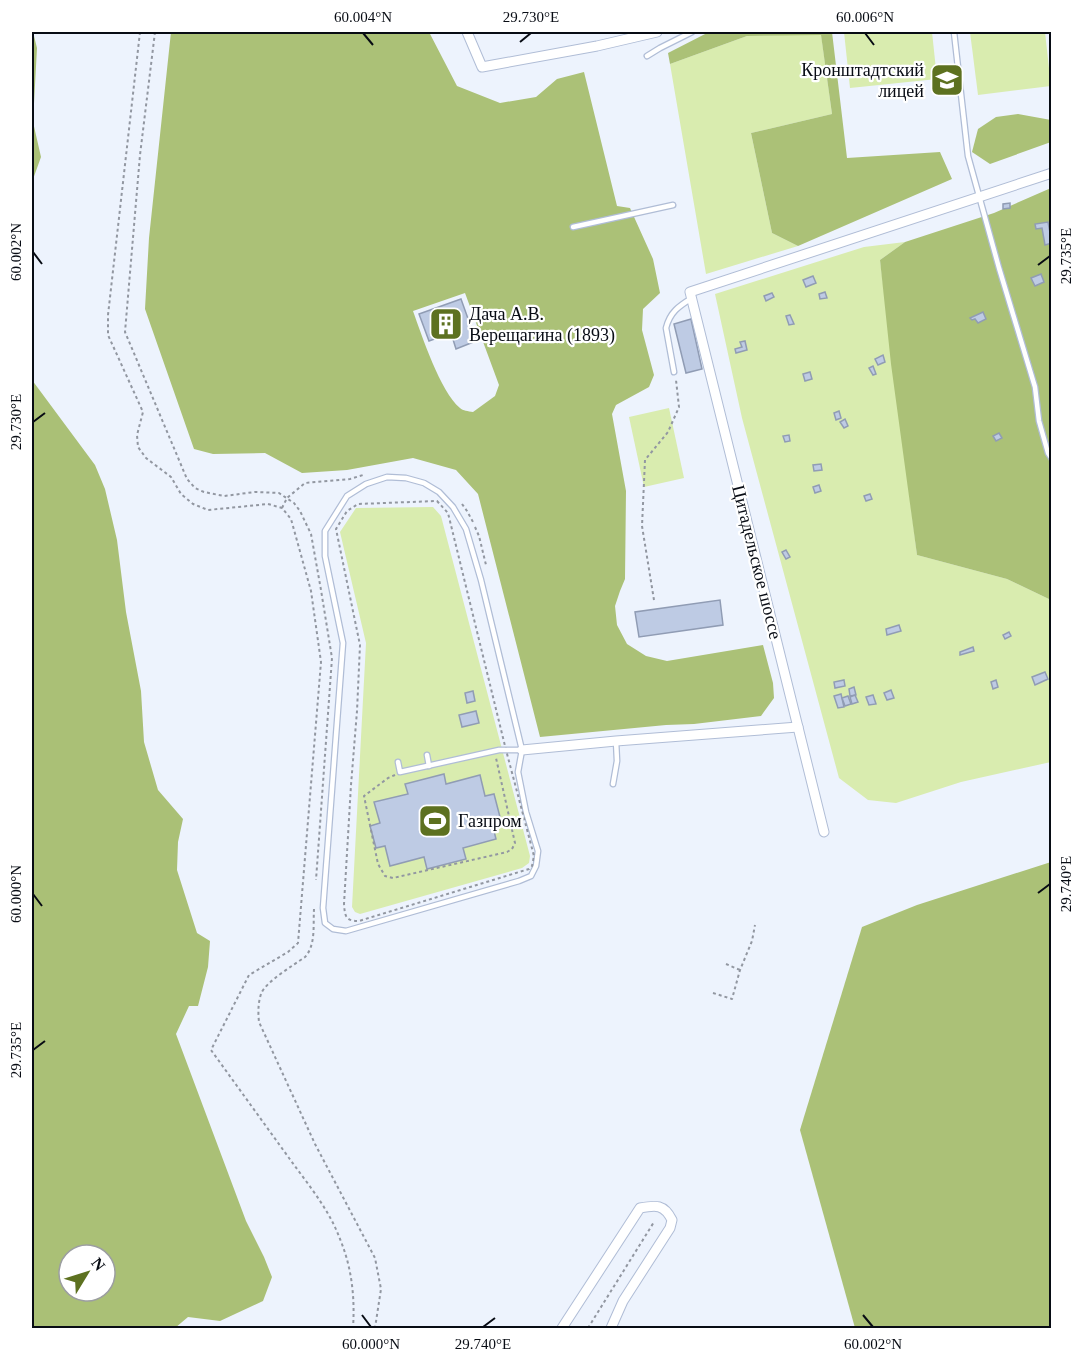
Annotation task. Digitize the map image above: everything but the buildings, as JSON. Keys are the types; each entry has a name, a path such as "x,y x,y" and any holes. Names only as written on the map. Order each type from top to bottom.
{"street":[{"path":"467,32 482,67 597,46 657,32"},
{"path":"691,295 1052,173"},
{"name":"Цитадельское шоссе","path":"691,295 824,832"},
{"path":"522,750 798,726"},
{"path":"562,1329 640,1208 662,1207 672,1220 670,1228 623,1301 611,1329"}],"lane":[{"path":"647,56 692,32"},
{"path":"954,32 968,156 1035,387 1039,421 1048,453 1052,459"},
{"path":"573,227 673,205"},
{"path":"675,372 666,328 667,321 675,309 691,295"},
{"path":"387,477 406,478 424,483 439,492 453,507 466,529 481,579 522,750 518,772 526,812 538,851 536,866 531,876 346,931 333,929 325,923 323,908 343,643 325,556 325,531 347,496 366,484 387,477"},
{"path":"613,784 617,760 616,741"},
{"path":"398,762 400,772 494,751 522,750"},
{"path":"427,755 429,766"}],"path":[{"path":"140,32 108,315 108,334 142,412 137,435 138,447 146,458 171,477 181,494 193,504 208,510 268,504 282,508 291,519 311,591 321,662 298,943 288,952 249,975 211,1050 331,1219 341,1240 353,1286 353,1329"},
{"path":"154,32 140,155 125,332 187,479 195,488 224,496 255,492 279,493 294,503 310,534 332,658 315,888"},
{"path":"654,600 642,526 645,460 668,432 679,407 675,372"},
{"path":"282,508 287,498 306,483 350,480 366,474"},
{"path":"437,501 448,513 506,750 534,856 530,869 359,921 351,921 347,918 345,904 360,645 336,529 347,511 358,504 437,501"},
{"path":"460,502 479,536 487,570"},
{"path":"388,778 364,796 378,864 385,876 393,878 507,852 515,843 494,751"},
{"path":"315,900 312,946 305,957 266,986 261,993 259,1022 315,1144 375,1258 381,1289 375,1329"},
{"path":"713,993 732,999 740,970 752,941 755,925"},
{"path":"726,964 740,970"},
{"path":"588,1329 654,1222"}],"shaded area":[{"path":"32,32 37,48 33,122 41,157 32,182"},
{"path":"171,32 429,32 457,86 500,103 536,97 557,79 584,72 617,206 630,208 653,259 660,293 643,309 642,330 654,375 649,387 616,405 612,414 626,491 625,579 615,606 617,625 627,644 646,656 667,661 763,645 773,683 774,698 761,716 540,737 478,494 456,470 413,458 347,470 302,473 265,453 213,454 194,449 145,309 149,238","holes":["465,293 499,385 495,396 473,412 460,408 445,389 413,311"]},
{"path":"709,32 832,32 847,158 940,152 952,179 798,246 772,233 751,133 832,114 821,35 747,36 670,64 668,53"},
{"path":"844,32 932,32 937,79 850,88"},
{"path":"970,32 1045,32 1051,86 978,95"},
{"path":"821,34 832,114 751,133 772,233 798,246 706,274 670,64 747,36"},
{"path":"1018,114 1051,120 1051,142 990,164 972,152 978,129 996,117"},
{"path":"1051,188 1051,600 1007,579 917,555 891,364 880,260 905,242 994,213"},
{"path":"905,242 880,260 917,555 1007,579 1051,600 1051,762 961,782 896,803 868,800 839,778 742,418 715,294 864,247"},
{"path":"32,380 95,465 105,489 117,540 126,612 141,691 144,742 158,790 183,819 178,842 177,870 197,933 210,941 208,967 198,1006 189,1006 176,1034 246,1221 272,1277 263,1301 220,1321 188,1317 175,1328 32,1328"},
{"path":"669,408 684,478 644,487 629,417"},
{"path":"433,507 441,516 530,856 529,863 522,868 360,914 352,907 366,643 340,532 356,508"},
{"path":"1051,862 1051,1328 855,1328 800,1130 862,927 917,905"}],"place":[{"name":"Кронштадтский лицей","path":"947,80"},
{"name":"Дача А.В. Верещагина (1893)","path":"446,324"},
{"name":"Газпром","path":"435,821"}]}
